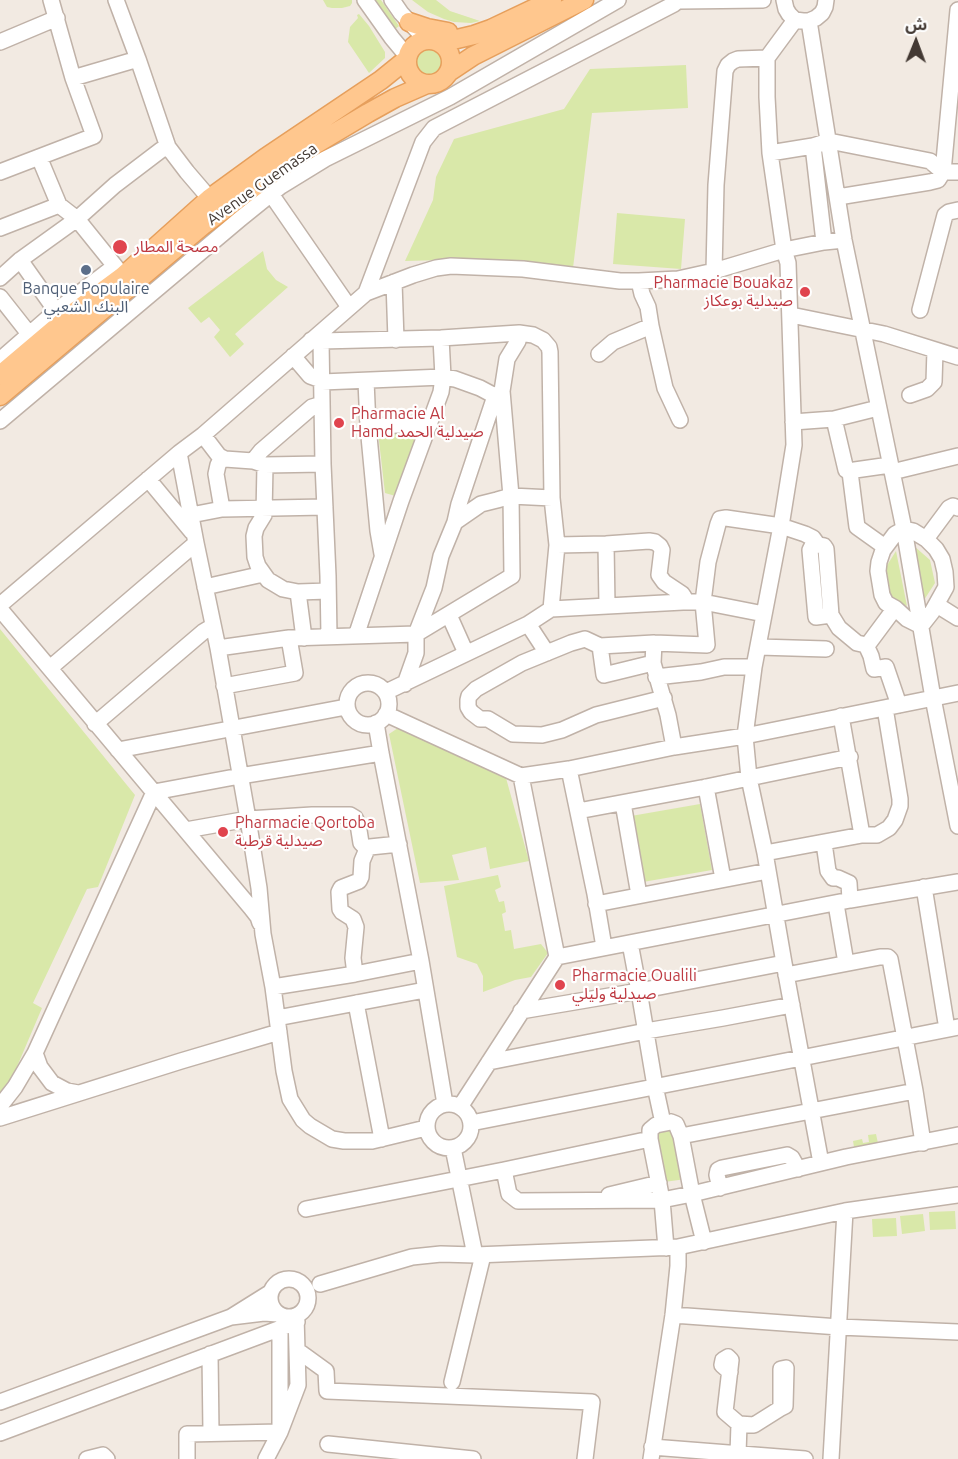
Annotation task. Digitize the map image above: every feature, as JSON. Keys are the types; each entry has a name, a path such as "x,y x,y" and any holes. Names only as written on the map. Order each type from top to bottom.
{"main road":[{"path":"552,0 474,35 421,41 413,46 407,58 407,68 411,76 418,82 427,84 440,82 449,72 473,57 584,0"},
{"path":"409,21 443,32 474,35"},
{"path":"433,41 447,49 451,57 449,72"},
{"name":"Avenue Guemassa","path":"0,396 216,205 265,158 381,80 407,58"},
{"name":"Avenue Guemassa","path":"0,375 119,271 216,205 265,179 343,128 395,98 427,84"}],"street":[{"path":"0,172 94,136 51,0"},
{"path":"116,0 168,147 216,205"},
{"path":"365,0 407,58"},
{"path":"392,0 401,13 433,41"},
{"path":"0,422 271,194 325,159 450,97 618,0"},
{"path":"366,293 423,142 435,129 679,0 763,0"},
{"path":"784,0 786,9 802,20 829,141 844,240 904,529 958,826"},
{"path":"821,1163 765,853 749,778 745,736 754,667 794,445 788,263 784,250 770,153 766,97 767,58 802,20 816,18 822,13 826,0"},
{"path":"951,172 958,10"},
{"path":"0,42 57,18"},
{"path":"714,271 725,71 728,65 738,59 767,58"},
{"path":"74,78 138,59"},
{"path":"770,153 829,141 930,161 951,172"},
{"path":"813,146 824,242"},
{"path":"0,278 20,260 77,219 115,184 168,147"},
{"path":"0,360 56,311 119,271 77,219 59,205 39,157"},
{"path":"838,197 930,182 951,172"},
{"path":"271,194 349,307"},
{"path":"0,228 59,205"},
{"path":"920,310 945,215 958,210"},
{"path":"426,1128 382,1139 357,1142 332,1139 303,1120 290,1099 273,987 258,917 95,724 0,607 147,479 316,340 366,293 412,274 451,266 524,269 639,282 662,280 695,276 784,250 844,240"},
{"path":"20,260 56,311"},
{"path":"648,307 662,280"},
{"path":"394,282 396,340"},
{"path":"639,282 648,307 665,388 680,420"},
{"path":"0,297 30,335"},
{"path":"791,315 884,334 958,357"},
{"path":"599,354 613,342 651,326"},
{"path":"316,340 396,340 519,333 539,336 543,340 549,347 552,498 557,545 552,609"},
{"path":"405,684 416,653 416,634 434,588 441,556 455,522 459,504 498,394 507,359 518,341 519,333"},
{"path":"356,636 382,555 441,392 443,377 441,338"},
{"path":"316,340 322,381 329,636"},
{"path":"910,395 927,389 934,382 935,350"},
{"path":"293,357 310,376 322,381 443,377 498,394"},
{"path":"366,381 368,426 382,555"},
{"path":"218,648 297,638 416,634 512,576 511,496 498,394"},
{"path":"322,404 312,407 261,451 259,463 264,515 254,536 255,557 262,574 268,580 288,591 328,591"},
{"path":"793,422 834,419 878,408"},
{"path":"834,419 846,470 850,472 891,469 958,456"},
{"path":"368,426 430,424"},
{"path":"203,435 222,458 259,463 323,464"},
{"path":"179,453 218,648 248,819 259,888 263,934"},
{"path":"222,458 216,474 222,509"},
{"path":"850,472 857,527 885,547"},
{"path":"147,479 195,538"},
{"path":"375,492 401,501"},
{"path":"455,522 481,504 511,496 552,498"},
{"path":"926,539 949,508 953,506 958,508"},
{"path":"191,515 222,509 325,507"},
{"path":"701,672 707,645 703,603 708,562 720,519 726,518 781,526 813,538 818,545 812,546 810,550 816,617 831,615 843,632 857,643 866,645 872,656 874,669 886,667 892,706 900,799 900,806 890,828 876,835 862,835 765,853"},
{"path":"904,529 913,531 926,539 936,549 942,559 945,572 946,586 937,605 921,626 907,619 886,603 882,596 879,562 885,547 895,534 904,529"},
{"path":"50,668 195,538"},
{"path":"557,545 649,541 658,543 662,550 659,575 664,582 682,594 683,602"},
{"path":"606,544 607,606"},
{"path":"205,587 262,574"},
{"path":"224,686 295,673 298,592"},
{"path":"386,692 528,624 552,609 683,602 703,603 764,614"},
{"path":"937,605 958,618"},
{"path":"866,645 895,608"},
{"path":"448,615 466,653"},
{"path":"528,624 547,653"},
{"path":"95,724 203,632 213,627"},
{"path":"664,698 596,715 562,730 542,735 513,734 488,719 480,719 468,707 469,696 476,689 522,663 585,639 600,646 654,643 707,645"},
{"path":"654,643 654,670 664,698 674,747"},
{"path":"600,646 604,675 654,670 701,672 724,667 754,667"},
{"path":"759,646 826,649"},
{"path":"445,1104 421,961 381,753 381,718 389,701 386,692 380,686 371,683 358,685 349,694 346,707 350,716 357,722 367,725 381,718 520,776 569,770 674,747 745,736 958,693"},
{"path":"118,750 346,707"},
{"path":"842,716 862,835"},
{"path":"154,792 381,753"},
{"path":"578,811 850,758"},
{"path":"569,770 604,947"},
{"path":"520,776 556,957"},
{"path":"706,787 723,879"},
{"path":"0,1106 15,1087 35,1053 154,792"},
{"path":"623,803 639,895"},
{"path":"186,830 248,819 350,815 355,818 361,843 367,849"},
{"path":"824,843 828,871 833,878 849,883 843,902 846,963"},
{"path":"356,974 353,958 356,927 353,919 340,909 339,892 341,888 359,881 362,861 367,849 399,844"},
{"path":"596,904 768,871"},
{"path":"460,1107 556,957 958,882"},
{"path":"471,1122 953,1028 924,887"},
{"path":"630,943 663,1123"},
{"path":"520,1011 639,991 885,956 890,959 892,965 922,1143"},
{"path":"273,987 421,961"},
{"path":"0,1118 278,1025 356,1003 425,990"},
{"path":"356,1003 382,1139"},
{"path":"489,1062 792,1005"},
{"path":"35,1053 40,1068 52,1083 67,1091 78,1093"},
{"path":"681,1136 915,1091"},
{"path":"445,1104 460,1107 471,1122 471,1130 467,1139 453,1148 443,1148 434,1143 426,1128 431,1113 445,1104"},
{"path":"704,1242 681,1136 676,1124 670,1122 656,1125 650,1130 650,1139 672,1248 678,1266 652,1453 738,1454 805,1459"},
{"path":"504,1170 509,1194 524,1202 662,1200 821,1163 958,1135"},
{"path":"306,1209 650,1139"},
{"path":"452,1382 479,1255 453,1148"},
{"path":"596,1201 597,1198 603,1196 659,1183"},
{"path":"0,1402 231,1317 271,1292 278,1282 290,1278 320,1284 412,1257 441,1254 479,1255 672,1248 845,1211 958,1195"},
{"path":"831,1459 845,1211"},
{"path":"296,1280 305,1287 309,1297 308,1303"},
{"path":"0,1433 210,1354 279,1321 296,1319 306,1309 312,1293 320,1284"},
{"path":"271,1292 271,1304 279,1321 280,1432"},
{"path":"231,1317 264,1313 279,1321"},
{"path":"673,1315 839,1327 958,1332"},
{"path":"266,1459 280,1432 298,1385 296,1319"},
{"path":"297,1350 326,1371 327,1391 592,1402 585,1459"},
{"path":"210,1354 211,1433"},
{"path":"730,1372 725,1412 739,1424 754,1425 781,1408"},
{"path":"738,1454 739,1424"},
{"path":"187,1459 187,1434 280,1432"},
{"path":"328,1444 473,1459"},
{"path":"87,1459 103,1455 107,1459"}],"green space":[{"path":"323,0 352,0 352,3 342,8 332,8 327,7"},
{"path":"376,0 381,0 399,26 392,32 372,5"},
{"path":"412,0 436,0 450,11 480,21 471,23 444,19 428,12"},
{"path":"359,14 385,52 385,58 369,73 348,42 350,27"},
{"path":"429,46 441,50 445,62 441,74 429,78 417,74 413,62 417,50"},
{"path":"686,65 688,108 592,113 573,268 483,259 405,261 433,200 436,177 454,139 564,109 590,69"},
{"path":"617,213 685,219 681,269 613,264"},
{"path":"263,251 267,269 276,280 288,287 235,334 244,344 230,357 214,337 220,330 209,317 201,323 188,308"},
{"path":"425,428 399,497 385,493 378,432"},
{"path":"914,546 930,560 935,583 924,600"},
{"path":"896,551 907,606 891,598 886,567"},
{"path":"0,629 135,795 98,887 87,889 33,1003 42,1008 10,1083 0,1093"},
{"path":"401,726 506,778 529,861 490,869 486,847 452,855 459,880 420,883 389,734"},
{"path":"700,804 712,870 643,882 631,816"},
{"path":"498,875 501,887 495,890 499,902 504,901 506,912 502,914 505,931 511,930 514,949 541,944 548,953 531,977 515,980 483,992 483,976 477,964 457,957 444,886"},
{"path":"675,1127 686,1179 664,1182 653,1131"},
{"path":"876,1134 879,1148 855,1153 853,1141 862,1139 863,1143 869,1142 868,1135"},
{"path":"955,1211 956,1229 930,1230 929,1212"},
{"path":"923,1214 925,1231 902,1234 900,1216"},
{"path":"896,1218 897,1236 873,1237 872,1219"}],"place":[{"name":"مصحة المطار","path":"120,247"},
{"name":"Banque Populaire البنك الشعبي","path":"86,270"},
{"name":"Pharmacie Bouakaz صيدلية بوعكاز","path":"805,292"},
{"name":"Pharmacie Al Hamd صيدلية الحمد","path":"339,423"},
{"name":"Pharmacie Qortoba صيدلية قرطبة","path":"223,832"},
{"name":"Pharmacie Oualili صيدلية وليلي","path":"560,985"}]}
